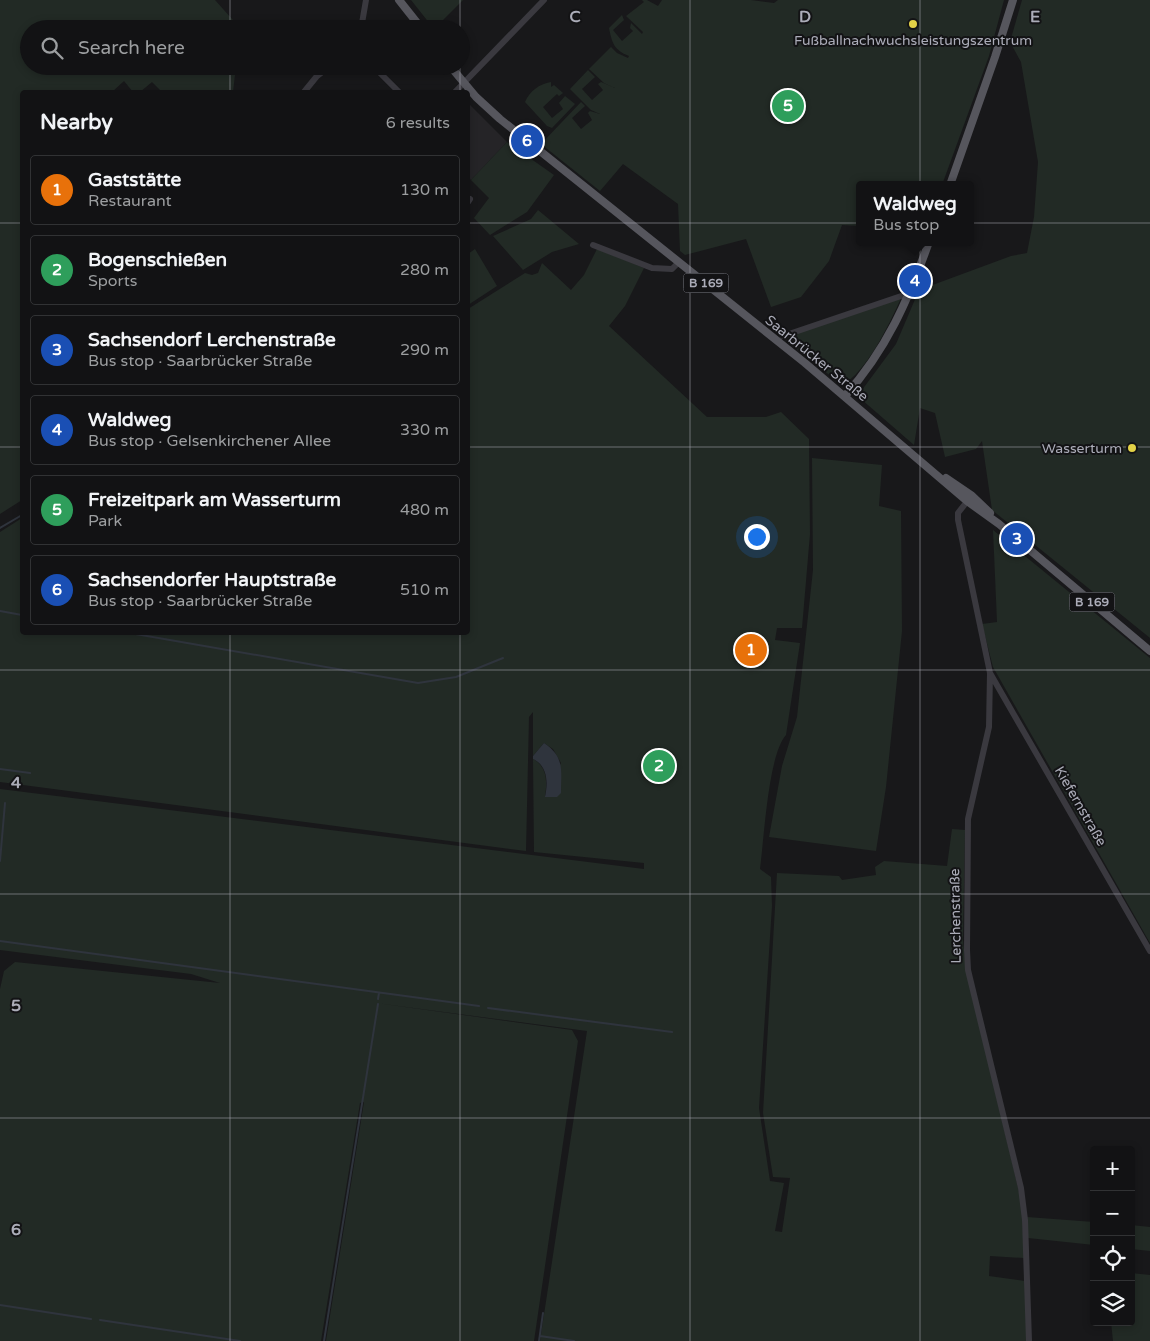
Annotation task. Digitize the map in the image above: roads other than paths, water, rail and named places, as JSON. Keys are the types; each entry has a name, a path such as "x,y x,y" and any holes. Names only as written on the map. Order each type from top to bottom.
{"main road":[{"path":"399,0 415,20"},
{"path":"951,181 1013,0"},
{"name":"Saarbrücker Straße","path":"457,75 500,119 845,396 937,474 952,481 999,524 1150,651"},
{"path":"845,396 879,352 896,326 911,293 928,246"}],"street":[{"path":"363,20 366,0"},
{"path":"457,90 544,0"},
{"path":"306,90 318,75"},
{"path":"382,75 397,90"},
{"path":"593,246 657,270 672,269 679,262"},
{"path":"783,336 911,293"},
{"name":"Lerchenstraße","path":"970,498 958,513 958,520 990,674 989,727 968,819 966,947 968,970 1021,1188 1025,1220 1029,1341"},
{"name":"Kiefernstraße","path":"990,674 1150,952"}],"waterway":[{"path":"0,528 20,516"},
{"path":"0,611 20,615"},
{"path":"141,635 418,683 456,677 503,658"},
{"path":"0,769 30,773"},
{"path":"0,861 5,803"},
{"path":"0,941 479,1006"},
{"path":"378,999 379,993"},
{"path":"324,1341 378,1004"},
{"path":"488,1008 672,1032"},
{"path":"0,1305 91,1319"},
{"path":"539,1341 543,1313"},
{"path":"100,1320 240,1341"},
{"path":"540,1336 574,1341"}],"place":[{"name":"Fußballnachwuchsleistungszentrum","path":"913,24"},
{"name":"Freizeitpark am Wasserturm","path":"788,106"},
{"name":"Sachsendorfer Hauptstraße","path":"527,141"},
{"name":"Waldweg","path":"915,281"},
{"name":"Wasserturm","path":"1132,448"},
{"name":"Sachsendorf Lerchenstraße","path":"1017,539"},
{"name":"Gaststätte","path":"751,650"},
{"name":"Bogenschießen","path":"659,766"}]}
